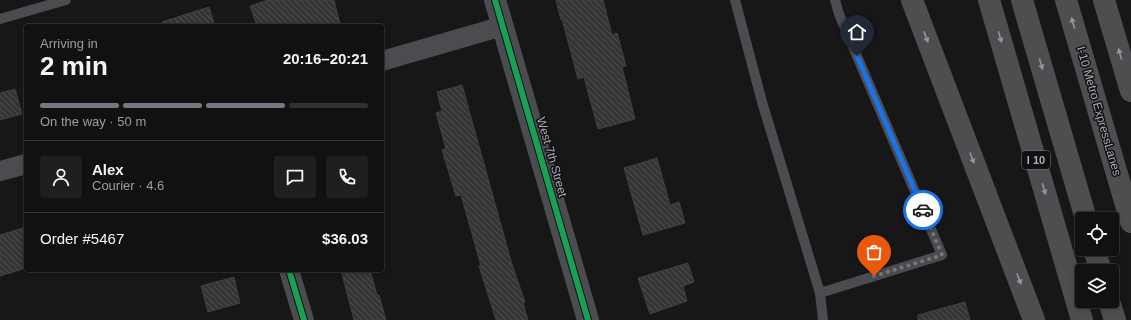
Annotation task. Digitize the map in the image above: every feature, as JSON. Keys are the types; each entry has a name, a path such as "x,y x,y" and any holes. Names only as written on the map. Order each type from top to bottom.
{"highway":[{"path":"912,0 1034,320"},
{"name":"I 10","path":"989,0 1082,320"},
{"path":"1022,0 1084,212"},
{"name":"I-10 Metro ExpressLanes","path":"1066,0 1131,222"},
{"path":"1104,0 1131,92"},
{"path":"1111,308 1115,320"}],"street":[{"name":"West 7th Street","path":"495,0 588,320"},
{"path":"384,60 503,26"},
{"path":"0,171 24,165"},
{"path":"290,272 304,320"}],"lane":[{"path":"0,19 66,0"},
{"path":"735,0 762,102 820,293 823,320"},
{"path":"820,293 942,255 834,0"}],"building":[{"path":"268,0 334,0 340,24 256,24 250,6"},
{"path":"556,0 603,0 612,35 617,33 626,66 622,67 635,119 598,129 584,77 578,79"},
{"path":"209,7 214,24 162,24 162,22"},
{"path":"462,85 511,261 525,302 523,303 528,320 496,320 479,266 481,266 461,195 456,196 442,150 446,149 436,113 442,111 437,92"},
{"path":"15,89 22,114 0,120 0,93"},
{"path":"657,158 670,205 679,202 685,223 643,235 624,168"},
{"path":"24,228 24,269 0,276 0,235"},
{"path":"688,263 694,282 683,286 687,301 650,314 638,278"},
{"path":"342,272 371,272 386,320 354,320"},
{"path":"234,277 240,303 208,312 201,286"},
{"path":"965,302 970,320 918,320 918,315"}],"cycle path":[{"path":"495,0 588,320"},
{"path":"290,272 304,320"}],"way so far":[{"path":"874,276 942,255 923,210"}],"route":[{"path":"857,56 923,210"}]}
